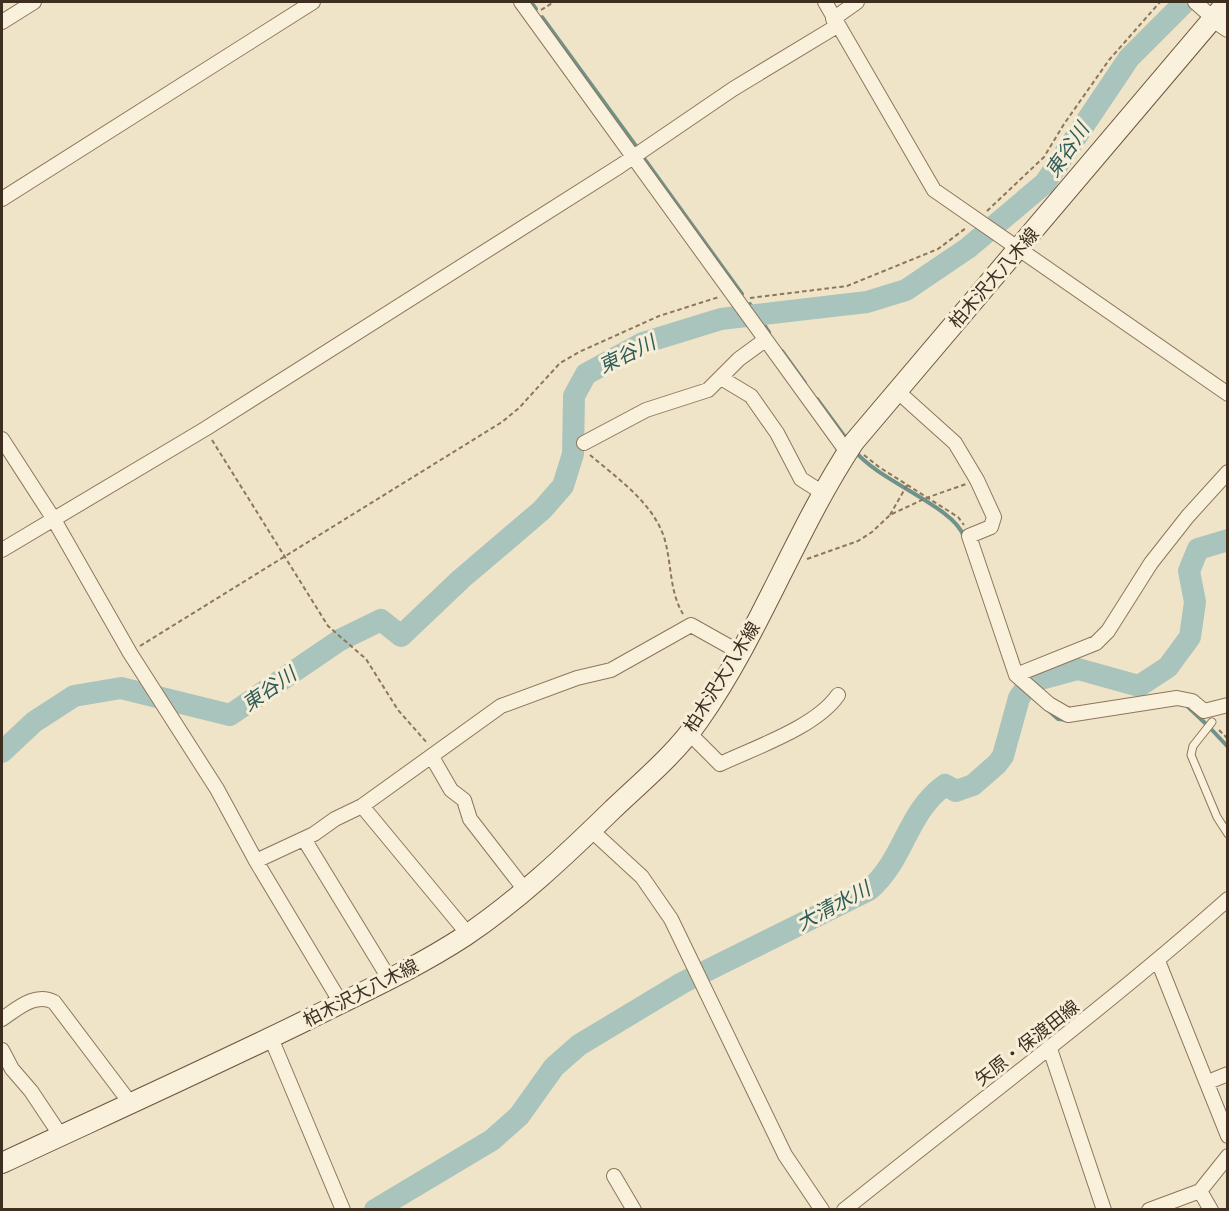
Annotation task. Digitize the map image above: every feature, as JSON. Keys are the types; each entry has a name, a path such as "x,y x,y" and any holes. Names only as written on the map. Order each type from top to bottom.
{"main road":[{"name":"柏木沢大八木線","path":"2,1163 390,980 468,934 525,890 591,830 690,733 741,653 823,493 896,390 1220,23 1227,2"}],"street":[{"path":"2,22 34,2"},
{"path":"2,199 313,2"},
{"path":"521,2 763,337 853,450"},
{"path":"825,2 895,118 934,190 1227,394"},
{"path":"2,550 52,518 205,429 633,156 835,22 857,2"},
{"path":"1196,3 1220,23"},
{"path":"584,443 646,410 708,390 763,337"},
{"path":"721,378 751,396 777,433 801,479 823,493"},
{"path":"896,390 955,444 977,480 995,521 991,527 969,536 1018,677 1037,694 1068,715 1178,698 1192,701 1204,711 1227,705"},
{"path":"2,439 52,518 130,653 217,789 256,861 341,1003"},
{"path":"1018,677 1096,643 1151,563 1227,472"},
{"path":"256,861 304,839 335,819 362,806 501,706 577,678 611,670 691,625 741,653"},
{"path":"690,733 720,764 814,718 829,709 838,695"},
{"path":"434,755 451,790 464,800 470,819 525,890"},
{"path":"362,806 468,934"},
{"path":"591,830 655,893 671,919 785,1155 822,1209"},
{"path":"304,839 390,980"},
{"name":"矢原・保渡田線","path":"844,1209 1050,1049 1158,961 1227,899"},
{"path":"1158,961 1208,1082 1227,1136"},
{"path":"2,1019 32,1000 48,999 54,1002 131,1104"},
{"path":"271,1038 344,1209"},
{"path":"1050,1049 1104,1209"},
{"path":"2,1050 12,1069 31,1091 61,1136"},
{"path":"1208,1082 1227,1074"},
{"path":"1149,1209 1200,1191 1227,1156"},
{"path":"614,1176 634,1209"},
{"path":"1200,1191 1211,1209"}],"lane":[{"path":"1212,722 1193,746 1191,754 1217,817 1227,834"}],"path":[{"path":"130,653 502,422 519,408 560,363 579,352 659,316 751,297 847,286 938,249 979,221 1044,157 1109,60 1160,2"},
{"path":"205,429 286,555 328,626 366,659 410,725 434,755"},
{"path":"584,443 583,449 640,498 662,533 676,603 691,625"},
{"path":"853,450 958,517 969,536"},
{"path":"890,515 926,498 977,480"},
{"path":"787,565 821,556 858,541 872,532 890,515 907,485"}],"waterway":[{"path":"531,2 536,9"},
{"name":"東谷川","path":"2,752 34,722 74,696 121,688 230,715 340,640 381,620 401,636 461,579 542,510 563,486 573,454 574,396 586,374 643,343 721,319 867,302 906,290 968,248 1045,183 1129,58 1185,2"},
{"path":"542,17 636,146"},
{"path":"643,157 742,294"},
{"name":"東谷川","path":"750,304 769,332"},
{"path":"782,351 805,383"},
{"path":"817,399 845,437"},
{"path":"856,452 881,473 947,515 958,526 964,537"},
{"name":"大清水川","path":"375,1210 492,1140 519,1116 554,1067 579,1045 682,983 869,890 891,864 913,822 932,796 945,785 956,791 973,785 997,764 1003,756 1019,698 1030,682 1078,669 1139,686 1168,667 1190,637 1195,602 1189,571 1198,549 1228,540"},
{"path":"1186,705 1205,723"},
{"path":"1048,710 1058,719 1070,720"},
{"path":"1212,730 1228,747"}]}
